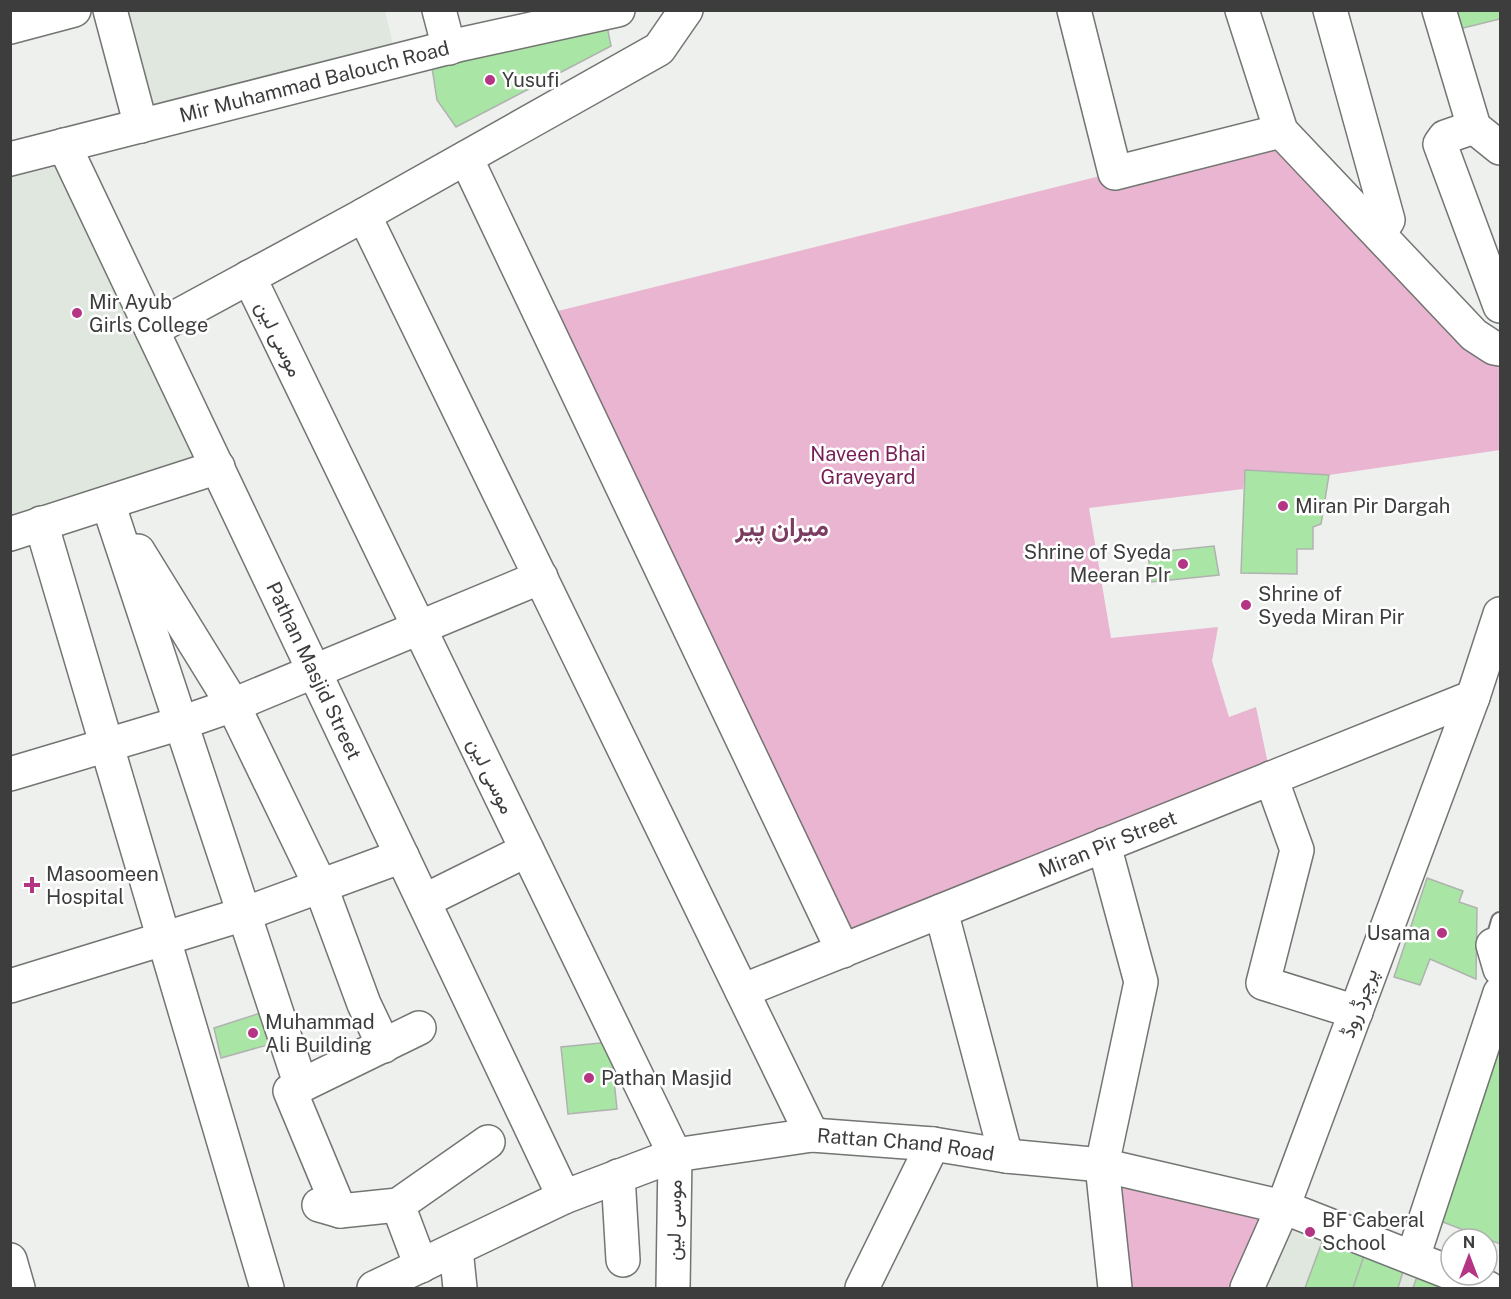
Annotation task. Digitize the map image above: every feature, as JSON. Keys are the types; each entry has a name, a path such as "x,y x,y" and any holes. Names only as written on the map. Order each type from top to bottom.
{"street":[{"path":"10,27 74,10"},
{"path":"110,10 141,126"},
{"path":"439,10 448,48"},
{"path":"152,330 364,215 659,49 686,10"},
{"path":"1074,10 1115,173 1281,131"},
{"path":"1242,10 1281,131 1474,335 1500,349"},
{"path":"1330,10 1388,220 1379,234"},
{"path":"1439,10 1474,126 1500,148"},
{"name":"Mir Muhammad Balouch Road","path":"10,159 448,48 607,12"},
{"path":"1474,126 1445,137 1440,144 1489,241 1500,306"},
{"name":"Pathan Masjid Street","path":"64,145 564,1197"},
{"path":"466,158 843,951"},
{"path":"364,215 812,1135"},
{"name":"موسی لین","path":"249,277 675,1155 673,1288"},
{"path":"10,534 218,468"},
{"path":"108,503 233,705 320,885 364,1004 384,1046"},
{"path":"108,503 301,1086"},
{"path":"41,523 267,1288"},
{"path":"10,774 181,723 233,705 541,577"},
{"name":"پرچرڈ روڈ","path":"1247,1288 1283,1207 1473,697 1500,614"},
{"name":"Miran Pir Street","path":"742,991 1473,697"},
{"path":"1271,778 1297,850 1263,983 1356,1012"},
{"path":"1104,845 1141,982 1102,1165 1115,1288"},
{"path":"424,901 526,850"},
{"path":"10,986 243,914 402,856"},
{"path":"941,911 1006,1156"},
{"path":"1413,1257 1500,993"},
{"path":"418,1028 290,1091 328,1207 398,1205 488,1142"},
{"name":"Rattan Chand Road","path":"374,1288 564,1197 675,1155 812,1135 933,1143 1006,1156 1102,1165 1283,1207 1439,1268"},
{"path":"862,1288 933,1143"},
{"path":"618,1176 623,1260"},
{"path":"398,1205 421,1266"},
{"path":"456,1249 460,1288"},
{"path":"10,1260 18,1288"}],"shaded area":[{"path":"110,11 385,11 397,61 141,126"},
{"name":"Mir Ayub Girls College","path":"64,145 218,467 11,534 11,159"},
{"name":"BF Caberal School","path":"1283,1207 1439,1267 1439,1287 1494,1288 1247,1288"}],"green space":[{"name":"Naveen Bhai Graveyard","path":"1281,131 1500,349 1500,450 1329,475 1245,470 1243,489 1089,508 1111,638 1218,627 1212,661 1229,717 1256,707 1271,778 843,951 550,313"},
{"path":"1120,1188 1283,1207 1247,1288 1127,1288"}],"building":[{"path":"1454,10 1500,10 1500,19 1459,29"},
{"name":"Yusufi","path":"606,21 611,46 456,127 437,100 431,61"},
{"name":"Miran Pir Dargah","path":"1245,470 1329,475 1321,524 1313,527 1313,549 1297,549 1297,574 1241,573"},
{"name":"Shrine of Syeda Meeran PIr","path":"1214,546 1219,575 1151,582 1148,553"},
{"name":"Usama","path":"1427,878 1463,891 1459,902 1477,908 1476,979 1430,959 1420,985 1394,977"},
{"name":"Muhammad Ali Building","path":"279,1007 292,1038 221,1058 214,1028"},
{"path":"1500,1025 1500,1244 1499,1227 1456,1227 1435,1219"},
{"name":"Pathan Masjid","path":"610,1042 617,1109 568,1114 561,1047"},
{"path":"1325,1234 1366,1250 1353,1288 1305,1288"},
{"path":"1366,1250 1405,1265 1398,1288 1353,1288"},
{"path":"1419,1271 1439,1279 1439,1287 1445,1287 1445,1288 1413,1288"}],"place":[{"name":"Yusufi","path":"490,80"},
{"name":"Mir Ayub Girls College","path":"77,313"},
{"name":"Miran Pir Dargah","path":"1283,506"},
{"name":"Shrine of Syeda Meeran PIr","path":"1183,564"},
{"name":"Shrine of Syeda Miran Pir","path":"1246,605"},
{"name":"Masoomeen Hospital","path":"32,885"},
{"name":"Usama","path":"1442,933"},
{"name":"Muhammad Ali Building","path":"253,1033"},
{"name":"Pathan Masjid","path":"589,1078"},
{"name":"BF Caberal School","path":"1310,1232"}],"district":[{"name":"میران پیر","path":"782,527"}]}
